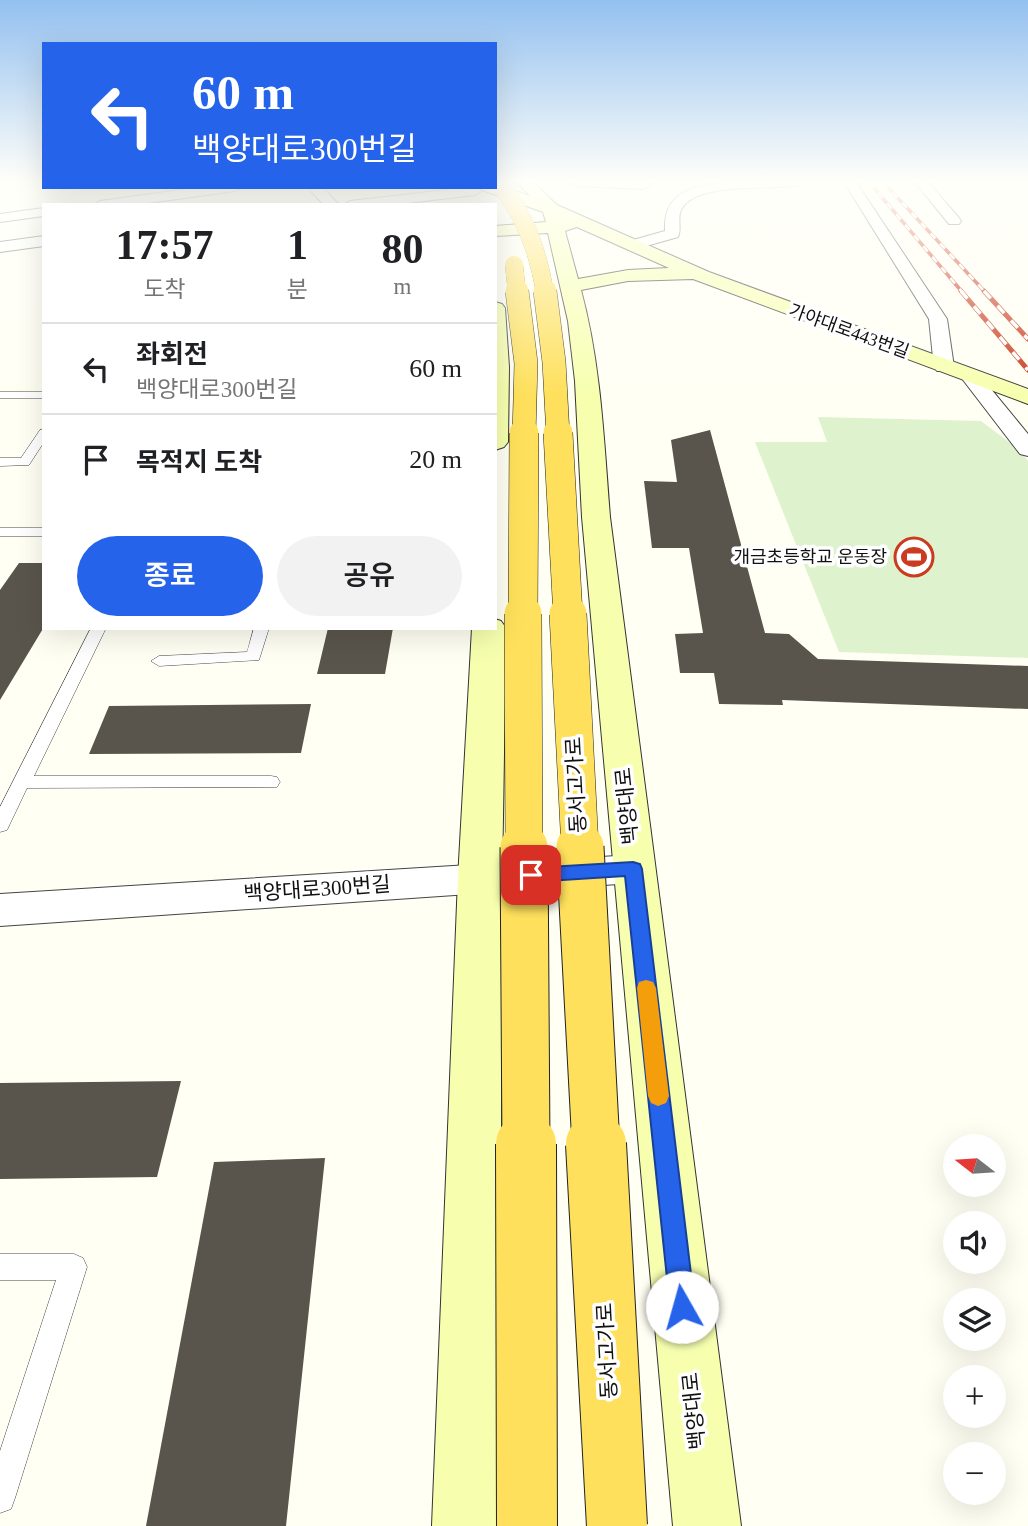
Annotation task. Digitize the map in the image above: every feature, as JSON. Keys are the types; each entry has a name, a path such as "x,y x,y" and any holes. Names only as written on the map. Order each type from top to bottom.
{"highway":[{"path":"511,253 526,363 523,695 527,1526"},
{"name":"동서고가로","path":"537,253 554,362 617,1526"}],"main road":[{"name":"백양대로","path":"563,253 579,320 587,381 596,517 706,1526"},
{"name":"가야대로443번길","path":"651,253 702,276 1028,397"},
{"path":"571,286 661,272 702,276"},
{"path":"497,348 497,393"},
{"path":"466,1526 480,879 489,630"}],"street":[{"path":"896,253 938,319 944,367"},
{"path":"978,379 1028,449"},
{"name":"백양대로300번길","path":"0,910 633,869"}],"lane":[{"path":"0,395 42,395"},
{"path":"0,462 25,462 42,435"},
{"path":"0,532 42,532"},
{"path":"0,825 98,630"},
{"path":"159,661 253,657 261,630"},
{"path":"21,782 271,782"},
{"path":"0,1267 74,1267 0,1498"}],"green space":[{"name":"개금초등학교 운동장","path":"818,417 981,421 1021,451 1028,461 1028,658 839,652 755,442 827,442"}],"building":[{"path":"710,430 765,633 789,634 818,659 1028,666 1028,709 782,700 783,705 719,704 714,673 680,673 675,634 703,633 689,548 652,548 644,481 677,482 671,440"},
{"path":"19,563 42,563 42,630 0,700 0,590"},
{"path":"328,630 393,630 385,674 317,674"},
{"path":"311,704 301,753 89,754 109,706"},
{"path":"181,1081 157,1177 0,1179 0,1083"},
{"path":"325,1158 286,1526 146,1526 214,1162"}],"railway":[{"path":"929,253 963,293"},
{"path":"949,253 986,293"},
{"path":"961,291 1028,370"},
{"path":"984,291 1028,339"}],"slow traffic":[{"path":"646,988 658,1096"}],"place":[{"name":"개금초등학교 운동장","path":"914,557"}],"route":[{"path":"531,875 633,869 682,1307"}]}
